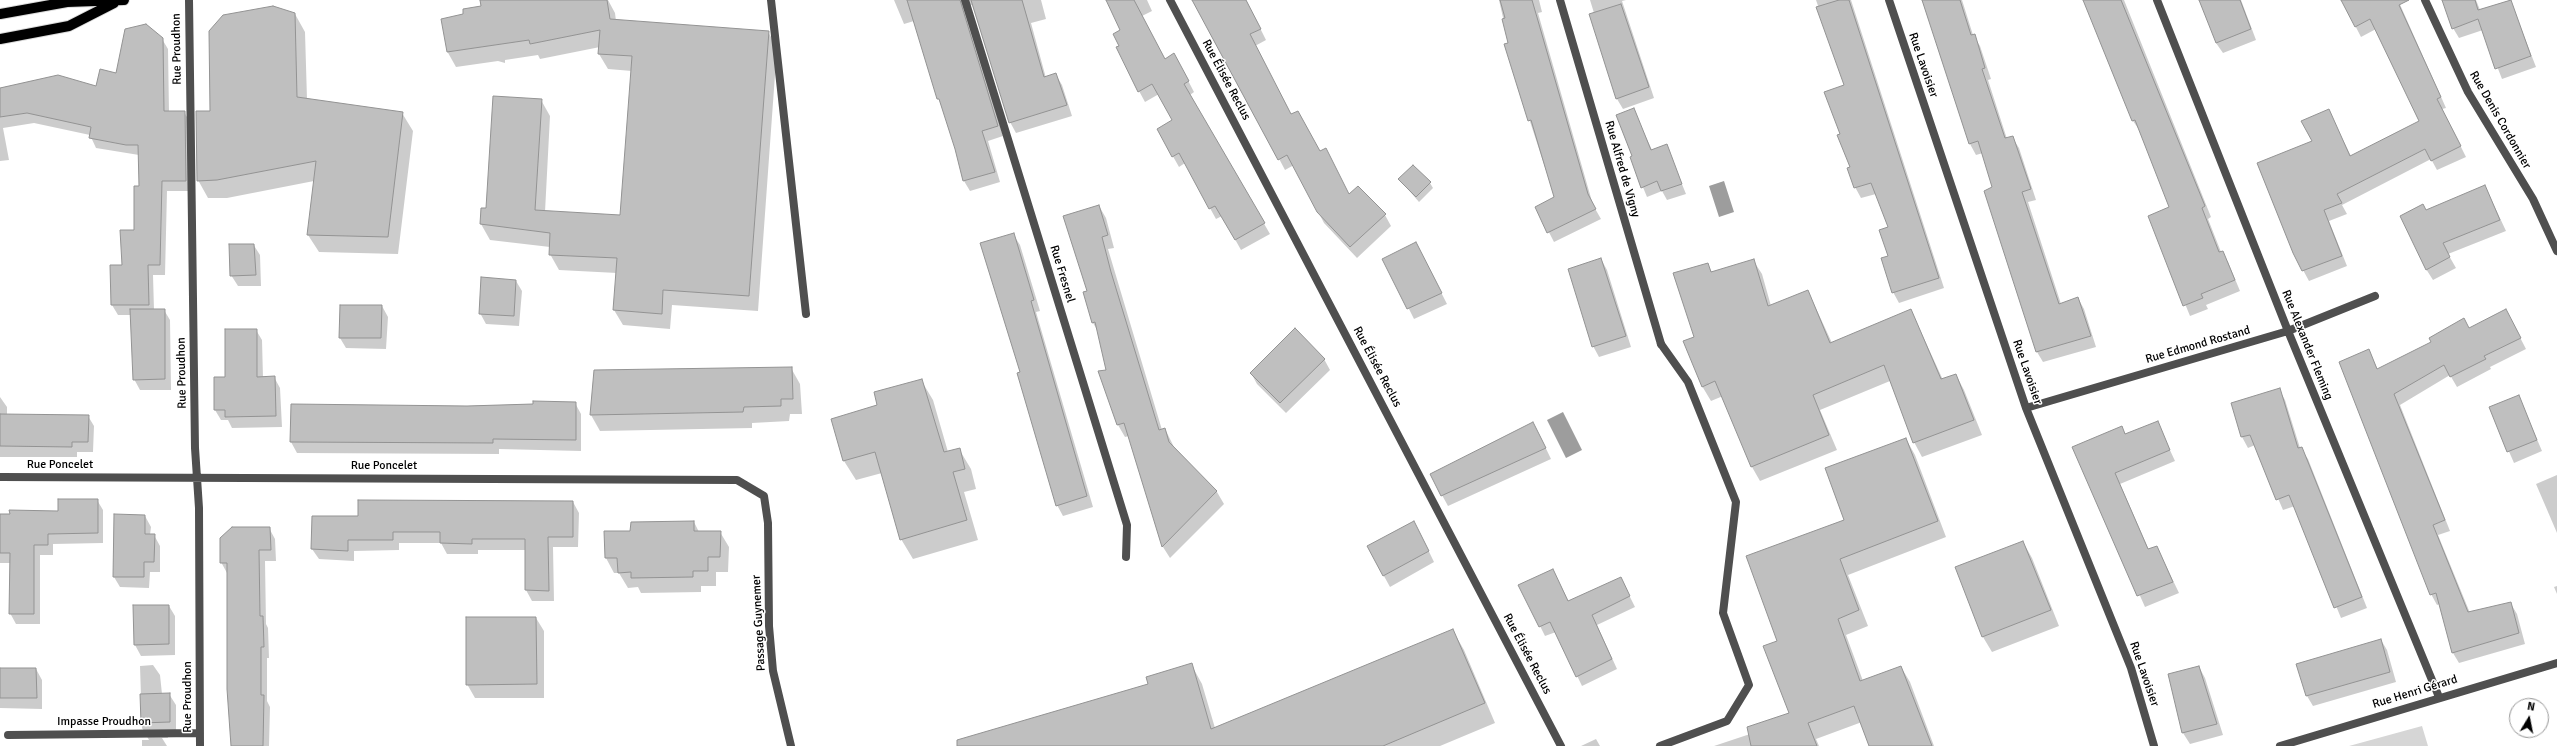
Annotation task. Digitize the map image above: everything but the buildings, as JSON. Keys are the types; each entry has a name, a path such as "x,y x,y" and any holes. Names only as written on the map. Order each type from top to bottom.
{"main road":[{"path":"0,14 67,2 119,1"},
{"path":"0,39 69,26 119,1"}],"street":[{"name":"Rue Proudhon","path":"189,0 200,746"},
{"path":"771,0 806,314"},
{"name":"Rue Fresnel","path":"965,0 1127,525 1126,557"},
{"name":"Rue Élisée Reclus","path":"1170,0 1562,746"},
{"name":"Rue Alfred de Vigny","path":"1560,0 1661,344 1688,382 1736,502 1723,613 1749,685 1727,721 1660,746"},
{"name":"Rue Lavoisier","path":"1889,0 2026,408 2131,668 2154,746"},
{"name":"Rue Alexander Fleming","path":"2157,0 2288,331 2439,697"},
{"name":"Rue Denis Cordonnier","path":"2425,0 2468,92 2533,199 2557,251"},
{"name":"Rue Edmond Rostand","path":"2026,408 2288,331 2374,296"},
{"name":"Rue Poncelet","path":"0,477 737,480 764,496"},
{"name":"Passage Guynemer","path":"764,496 768,523 769,626 773,670 792,746"},
{"name":"Rue Henri Gérard","path":"2280,746 2439,697 2557,663"},
{"name":"Impasse Proudhon","path":"8,734 200,733"}],"shaded area":[{"path":"1724,181 1734,212 1719,217 1709,186"},
{"path":"1563,412 1582,450 1566,458 1547,420"},
{"path":"2422,726 2428,746 2349,746"}]}
